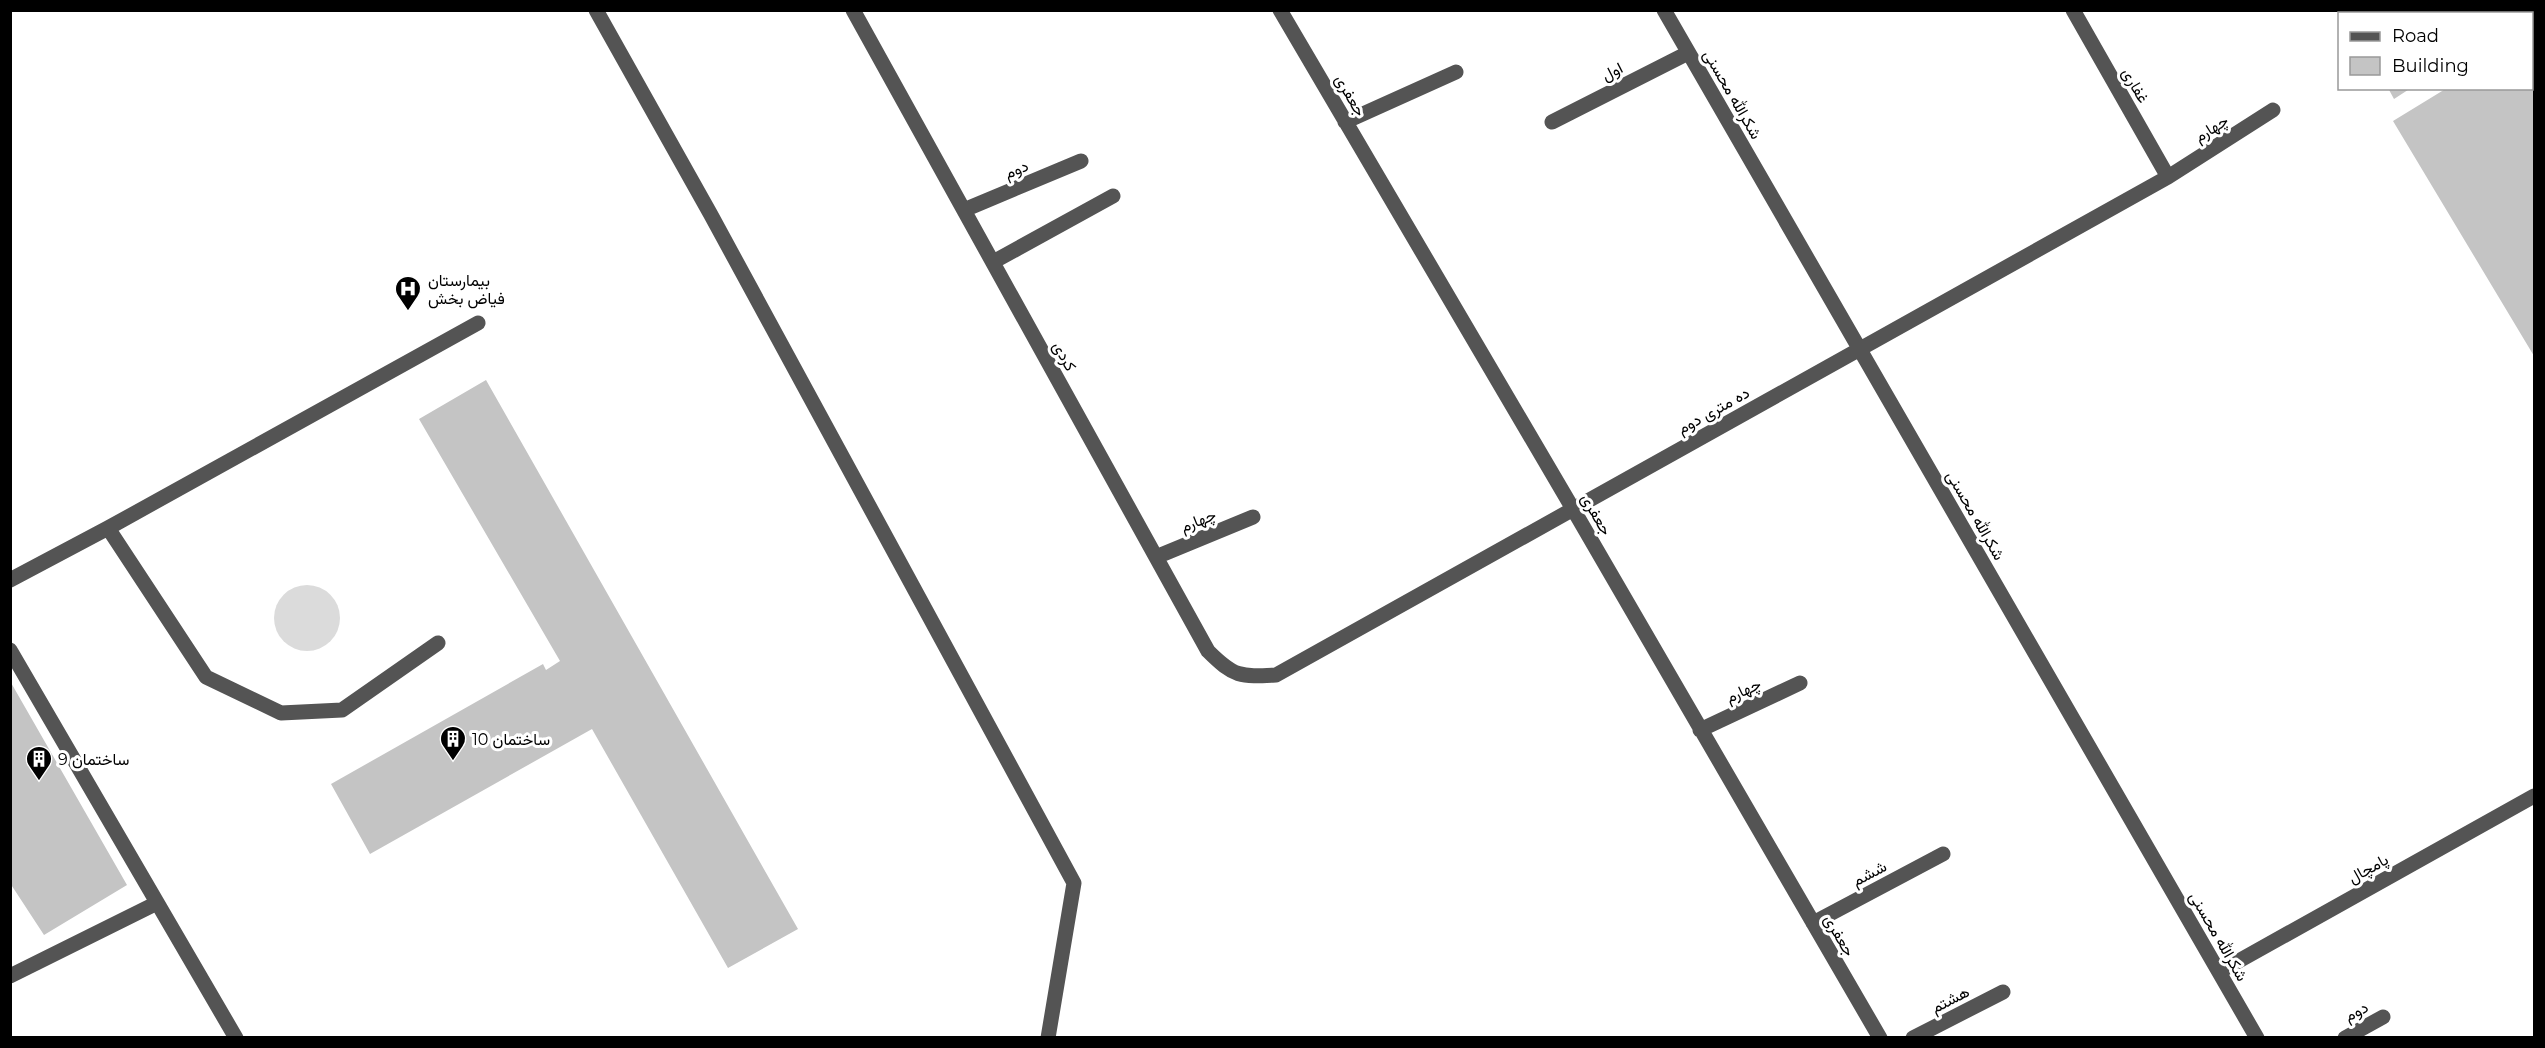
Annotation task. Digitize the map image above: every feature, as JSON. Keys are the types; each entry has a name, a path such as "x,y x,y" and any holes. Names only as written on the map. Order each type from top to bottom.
{"street":[{"path":"596,10 711,214 1074,882 1048,1038"},
{"name":"کردی","path":"854,10 1208,651 1226,668 1245,677 1276,675"},
{"name":"جعفری","path":"1280,10 1880,1038"},
{"name":"شکرالله محسنی","path":"1664,10 2257,1038"},
{"name":"غفاری","path":"2073,10 2168,177"},
{"name":"اول","path":"1552,122 1688,53"},
{"path":"1345,122 1456,72"},
{"name":"چهارم","path":"2168,177 2273,110"},
{"name":"دوم","path":"964,210 1081,161"},
{"name":"ده متری دوم","path":"1276,675 2168,177"},
{"path":"993,262 1113,196"},
{"path":"10,580 478,323"},
{"name":"چهارم","path":"1156,556 1253,517"},
{"path":"108,528 206,677 281,713 342,710 438,643"},
{"path":"10,650 236,1038"},
{"name":"چهارم","path":"1700,730 1800,683"},
{"name":"پامچال","path":"2219,972 2535,796"},
{"name":"ششم","path":"1813,923 1943,854"},
{"path":"10,976 157,903"},
{"name":"هشتم","path":"1913,1038 2003,992"},
{"name":"دوم","path":"2345,1038 2383,1017"}],"shaded area":[{"path":"307,585 320,588 330,595 337,605 340,618 337,631 330,641 320,648 307,651 294,648 284,641 277,631 274,618 277,605 284,595 294,588"}],"building":[{"path":"2342,10 2534,10 2534,17 2533,12 2343,12"},
{"path":"2533,37 2534,356 2393,121 2444,90 2533,90"},
{"path":"2389,90 2408,90 2394,99"},
{"path":"486,380 798,929 728,968 592,729 370,854 331,784 543,664 546,670 560,661 419,419"},
{"name":"ساختمان 9","path":"10,681 127,885 44,935 10,883"}],"place":[{"name":"بیمارستان فیاض بخش","path":"408,312"},
{"name":"ساختمان 10","path":"453,762"},
{"name":"ساختمان 9","path":"39,782"}]}
